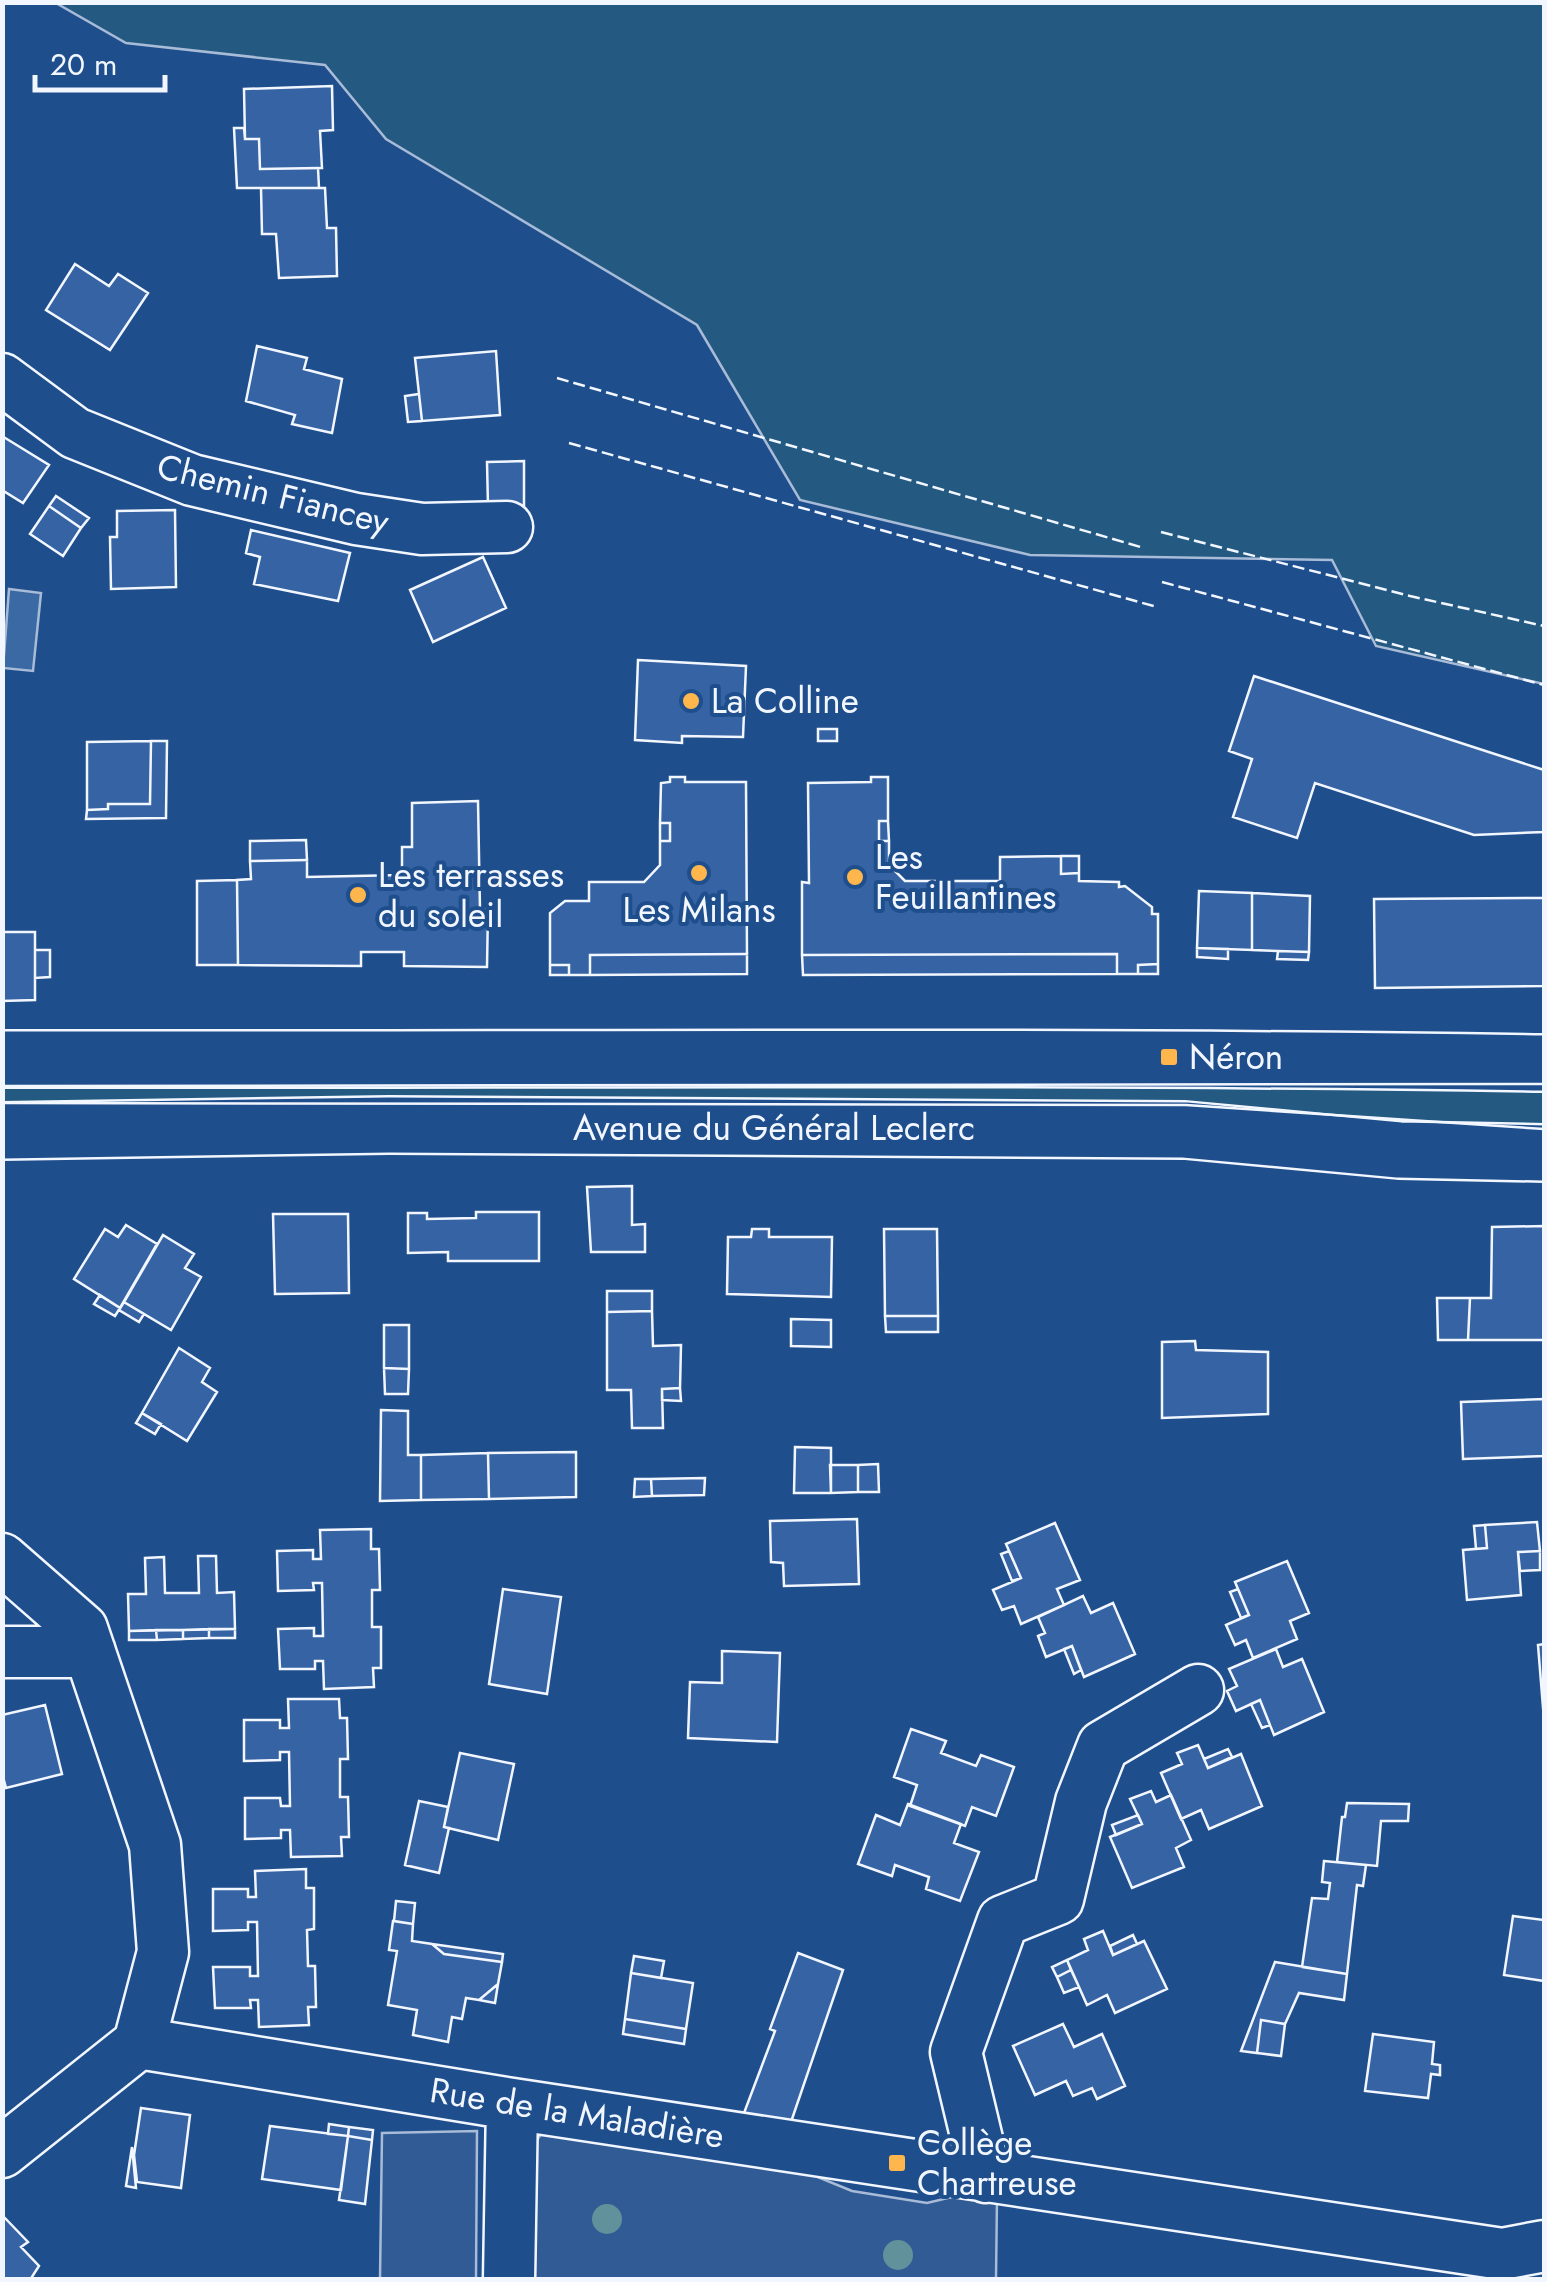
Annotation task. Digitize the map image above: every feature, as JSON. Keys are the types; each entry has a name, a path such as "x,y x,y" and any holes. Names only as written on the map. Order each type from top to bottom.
{"main road":[{"name":"Avenue du Général Leclerc","path":"2,1059 768,1061 1169,1057 1544,1063"},
{"name":"Avenue du Général Leclerc","path":"2,1131 388,1125 1185,1130 1399,1150 1544,1154"}],"street":[{"name":"Chemin Fiancey","path":"2,379 74,433 192,480 356,520 422,529 507,527"},
{"path":"2,1558 82,1629 155,1845 163,1952 138,2043 2,2152"},
{"path":"2,1652 90,1652"},
{"path":"986,2177 956,2052 1003,1921 1058,1899 1081,1802 1103,1746 1198,1690"},
{"name":"Rue de la Maladière","path":"138,2043 512,2104 1502,2254 1544,2246"},
{"path":"508,2280 512,2104"}],"shaded area":[{"path":"56,3 1544,3 1544,684 1376,646 1332,560 1030,555 800,500 697,325 386,139 325,65 126,43"},
{"path":"9,589 41,593 33,671 3,668"},
{"path":"1543,1073 1544,1141 3,1115 3,1075"},
{"path":"477,2131 476,2279 380,2279 382,2133"},
{"path":"542,2133 786,2164 852,2191 927,2203 973,2192 997,2197 996,2279 531,2280 533,2145"}],"building":[{"path":"332,86 333,130 320,131 322,168 260,169 259,139 245,139 244,89"},
{"path":"234,128 244,128 245,139 259,139 260,169 318,168 319,188 237,188"},
{"path":"261,188 325,188 327,228 336,228 337,276 279,278 276,234 262,234"},
{"path":"75,264 109,286 118,274 148,293 110,350 46,310"},
{"path":"257,346 307,358 304,369 342,379 332,433 292,424 295,415 246,401"},
{"path":"496,351 500,415 422,421 415,358"},
{"path":"419,394 422,421 408,422 405,396"},
{"path":"2,436 49,465 23,503 2,490"},
{"path":"524,461 524,506 488,507 487,462"},
{"path":"56,496 89,518 81,528 49,506"},
{"path":"49,506 81,528 63,556 30,534"},
{"path":"175,510 176,587 111,589 110,537 117,537 117,511"},
{"path":"251,530 350,553 338,601 254,584 260,557 246,553"},
{"path":"483,557 506,608 433,642 410,590"},
{"name":"La Colline","path":"638,660 746,666 743,737 682,736 682,743 635,740"},
{"path":"1254,676 1544,770 1544,832 1474,835 1315,783 1297,838 1233,817 1252,759 1229,751"},
{"path":"818,729 837,729 837,741 818,741"},
{"path":"151,741 150,804 108,804 108,809 87,810 87,742"},
{"path":"151,741 167,741 166,818 86,819 87,810 108,809 108,804 150,804"},
{"name":"Les Milans","path":"670,777 685,777 685,782 746,782 747,954 590,955 590,975 569,975 569,965 550,965 550,913 565,901 589,901 589,882 644,882 660,865 660,841 670,841 670,823 660,823 661,783 670,782"},
{"name":"Les Feuillantines","path":"871,777 888,777 888,821 879,821 879,841 889,841 889,865 905,881 1000,881 1000,857 1061,856 1061,874 1079,873 1079,881 1119,882 1119,887 1125,886 1152,907 1152,914 1158,914 1158,964 1138,965 1138,974 1117,974 1117,954 802,955 802,882 809,883 808,783 871,782"},
{"name":"Les terrasses du soleil","path":"478,801 480,910 488,910 487,967 404,966 404,952 361,952 361,966 238,965 237,880 251,879 250,861 307,860 307,877 402,875 402,847 412,847 412,803"},
{"path":"879,821 888,821 889,841 879,841"},
{"path":"660,823 670,823 670,841 660,841"},
{"path":"306,840 307,860 250,861 250,841"},
{"path":"1061,856 1079,856 1079,873 1061,874"},
{"path":"237,880 238,965 197,965 197,881"},
{"path":"1199,891 1252,893 1252,950 1197,948"},
{"path":"1252,893 1310,896 1309,952 1252,950"},
{"path":"1544,898 1544,986 1375,988 1374,899"},
{"path":"2,932 35,932 35,1000 2,1001"},
{"path":"1197,948 1228,949 1228,959 1197,957"},
{"path":"35,950 50,950 50,977 35,978"},
{"path":"1278,951 1309,952 1308,960 1277,959"},
{"path":"747,954 747,974 590,975 590,955"},
{"path":"1117,954 1117,974 803,975 802,955"},
{"path":"1158,964 1158,974 1138,974 1138,965"},
{"path":"550,965 569,965 569,975 550,975"},
{"path":"632,1186 632,1225 645,1224 645,1252 591,1252 587,1187"},
{"path":"476,1212 539,1212 539,1261 448,1261 448,1252 408,1253 408,1213 427,1213 427,1219 476,1218"},
{"path":"273,1214 348,1214 349,1293 275,1294"},
{"path":"126,1225 157,1244 120,1308 74,1279 105,1229 118,1237"},
{"path":"1544,1226 1544,1340 1468,1340 1470,1298 1491,1298 1492,1227"},
{"path":"752,1229 769,1229 769,1237 832,1237 831,1297 727,1294 728,1237 751,1237"},
{"path":"884,1229 937,1229 938,1316 885,1316"},
{"path":"163,1235 194,1254 185,1268 201,1277 171,1330 124,1302"},
{"path":"607,1291 652,1291 652,1311 607,1312"},
{"path":"100,1295 120,1308 115,1316 94,1304"},
{"path":"1437,1298 1470,1298 1468,1340 1438,1340"},
{"path":"124,1302 144,1314 139,1322 119,1310"},
{"path":"652,1311 653,1346 681,1345 680,1388 662,1389 663,1428 632,1428 631,1390 607,1390 607,1312"},
{"path":"885,1316 938,1316 938,1332 886,1332"},
{"path":"791,1319 831,1320 831,1347 791,1346"},
{"path":"384,1325 409,1325 409,1369 384,1368"},
{"path":"1195,1341 1196,1350 1268,1352 1268,1414 1162,1418 1162,1342"},
{"path":"179,1348 210,1368 202,1382 217,1392 187,1441 142,1413"},
{"path":"384,1368 409,1369 408,1394 385,1394"},
{"path":"680,1388 681,1401 662,1400 662,1389"},
{"path":"1544,1399 1544,1456 1463,1459 1461,1402"},
{"path":"381,1410 408,1411 408,1455 421,1455 421,1500 380,1501"},
{"path":"142,1413 161,1424 155,1434 136,1423"},
{"path":"795,1447 831,1448 831,1493 794,1493"},
{"path":"576,1452 576,1497 489,1499 488,1453"},
{"path":"488,1453 489,1499 421,1500 421,1455"},
{"path":"878,1464 879,1492 858,1492 858,1465"},
{"path":"830,1465 858,1465 858,1492 831,1493"},
{"path":"705,1478 704,1495 652,1496 651,1479"},
{"path":"635,1479 651,1479 652,1496 634,1497"},
{"path":"857,1519 859,1584 784,1586 783,1563 771,1562 770,1521"},
{"path":"1537,1522 1540,1551 1518,1552 1521,1595 1467,1600 1463,1550 1487,1548 1485,1525"},
{"path":"1055,1523 1080,1580 1057,1589 1064,1605 1021,1624 1014,1606 1002,1610 993,1590 1021,1578 1006,1544"},
{"path":"1485,1525 1487,1548 1476,1549 1474,1526"},
{"path":"371,1529 371,1549 379,1549 380,1590 372,1590 372,1627 381,1627 381,1668 373,1668 374,1687 324,1689 323,1661 315,1661 315,1669 280,1669 278,1629 314,1628 314,1636 323,1636 322,1583 313,1583 314,1590 278,1591 277,1551 313,1550 313,1559 321,1559 320,1530"},
{"path":"1009,1551 1021,1578 1012,1581 1001,1554"},
{"path":"1540,1551 1540,1570 1520,1571 1518,1552"},
{"path":"198,1556 216,1556 217,1593 234,1592 235,1629 129,1631 128,1594 146,1594 145,1558 164,1557 165,1593 199,1593"},
{"path":"1287,1561 1309,1613 1290,1621 1297,1639 1253,1658 1246,1640 1235,1645 1226,1625 1249,1615 1235,1582"},
{"path":"503,1589 561,1597 547,1694 489,1684"},
{"path":"1238,1589 1249,1615 1241,1618 1230,1592"},
{"path":"1083,1596 1091,1613 1113,1603 1135,1654 1084,1677 1072,1646 1046,1657 1038,1636 1045,1633 1038,1617"},
{"path":"209,1629 235,1629 235,1638 209,1638"},
{"path":"209,1629 209,1638 183,1639 183,1630"},
{"path":"156,1630 157,1640 129,1640 129,1631"},
{"path":"156,1630 183,1630 183,1639 157,1640"},
{"path":"1544,1644 1544,1720 1538,1645"},
{"path":"1072,1646 1081,1670 1074,1674 1064,1649"},
{"path":"1276,1649 1283,1667 1302,1659 1324,1712 1274,1735 1260,1700 1236,1711 1227,1691 1237,1686 1229,1669"},
{"path":"722,1651 780,1653 777,1742 688,1738 690,1682 722,1683"},
{"path":"288,1699 339,1699 340,1718 347,1718 348,1759 340,1759 340,1797 348,1797 349,1837 341,1837 342,1856 291,1857 290,1830 281,1830 281,1838 245,1839 245,1798 280,1798 281,1806 290,1806 289,1752 280,1752 280,1760 244,1761 244,1720 280,1720 280,1728 289,1728"},
{"path":"1260,1700 1270,1725 1262,1728 1251,1704"},
{"path":"45,1705 62,1774 6,1788 2,1773 2,1715"},
{"path":"911,1729 946,1741 941,1753 976,1766 981,1755 1014,1767 996,1816 972,1807 965,1826 910,1806 917,1785 894,1777"},
{"path":"1198,1745 1208,1768 1241,1754 1262,1806 1209,1829 1201,1810 1181,1819 1161,1773 1182,1764 1177,1753"},
{"path":"1228,1749 1232,1757 1208,1768 1204,1759"},
{"path":"460,1753 514,1764 498,1840 444,1827"},
{"path":"1151,1791 1156,1802 1171,1795 1191,1840 1176,1848 1184,1867 1132,1888 1110,1837 1142,1824 1130,1799"},
{"path":"419,1801 448,1807 444,1827 449,1828 439,1873 405,1865"},
{"path":"1347,1803 1409,1804 1408,1821 1381,1821 1377,1866 1337,1862"},
{"path":"908,1804 961,1824 954,1843 979,1852 960,1901 926,1889 929,1877 895,1865 892,1876 858,1864 876,1815 900,1825"},
{"path":"1138,1815 1142,1824 1116,1835 1112,1825"},
{"path":"1324,1861 1366,1865 1363,1886 1357,1885 1347,1974 1302,1967 1312,1898 1328,1899 1330,1883 1322,1882"},
{"path":"306,1869 306,1888 314,1888 314,1929 307,1930 308,1966 315,1966 316,2007 308,2007 309,2025 259,2027 258,2000 250,2000 251,2008 215,2008 213,1967 250,1967 250,1976 258,1976 257,1922 248,1922 248,1930 213,1931 213,1889 248,1889 248,1897 256,1897 255,1871"},
{"path":"396,1901 415,1903 413,1924 394,1921"},
{"path":"1513,1916 1544,1920 1544,1981 1504,1975"},
{"path":"393,1921 413,1924 412,1941 432,1944 444,1954 502,1962 498,1984 479,2000 466,1998 462,2019 452,2017 448,2042 413,2035 417,2010 388,2005 397,1951 389,1950"},
{"path":"1103,1931 1113,1955 1144,1941 1167,1989 1115,2013 1107,1995 1087,2005 1067,1960 1088,1950 1084,1939"},
{"path":"1133,1935 1137,1944 1113,1955 1110,1946"},
{"path":"432,1944 503,1954 502,1962 444,1954"},
{"path":"798,1953 843,1970 791,2122 744,2113 775,2031 770,2029"},
{"path":"634,1956 664,1961 661,1978 631,1973"},
{"path":"1067,1960 1071,1970 1057,1977 1052,1967"},
{"path":"1275,1962 1347,1974 1344,2000 1299,1993 1285,2024 1261,2020 1257,2053 1241,2051"},
{"path":"1071,1970 1079,1987 1064,1993 1057,1977"},
{"path":"631,1973 693,1983 686,2029 625,2019"},
{"path":"498,1984 495,2003 479,2000"},
{"path":"625,2019 686,2029 684,2044 623,2034"},
{"path":"1261,2020 1285,2024 1281,2056 1257,2053"},
{"path":"1063,2024 1074,2047 1102,2034 1125,2086 1097,2099 1092,2088 1073,2096 1066,2081 1035,2095 1013,2046"},
{"path":"1373,2034 1434,2042 1432,2064 1440,2065 1440,2075 1431,2074 1428,2098 1365,2091"},
{"path":"141,2108 190,2115 181,2188 137,2182 134,2155"},
{"path":"329,2124 349,2127 348,2136 328,2134"},
{"path":"270,2126 348,2136 341,2190 262,2179"},
{"path":"349,2127 373,2130 372,2140 348,2136"},
{"path":"348,2136 372,2140 365,2204 339,2200"},
{"path":"132,2147 136,2188 126,2186"},
{"path":"3,2216 28,2242 21,2247 39,2266 30,2280 2,2280"}],"tram line":[{"path":"2,1086 1544,1084"},
{"path":"2,1103 1186,1105 1544,1129"}],"fence":[{"path":"557,378 1144,548"},
{"path":"569,443 1157,607"},
{"path":"1161,532 1544,626"},
{"path":"1162,582 1544,685"}],"place":[{"name":"La Colline","path":"691,701"},
{"name":"Les Milans","path":"699,873"},
{"name":"Les Feuillantines","path":"855,877"},
{"name":"Les terrasses du soleil","path":"358,895"},
{"name":"Néron","path":"1169,1057"},
{"name":"Collège Chartreuse","path":"897,2163"}]}
